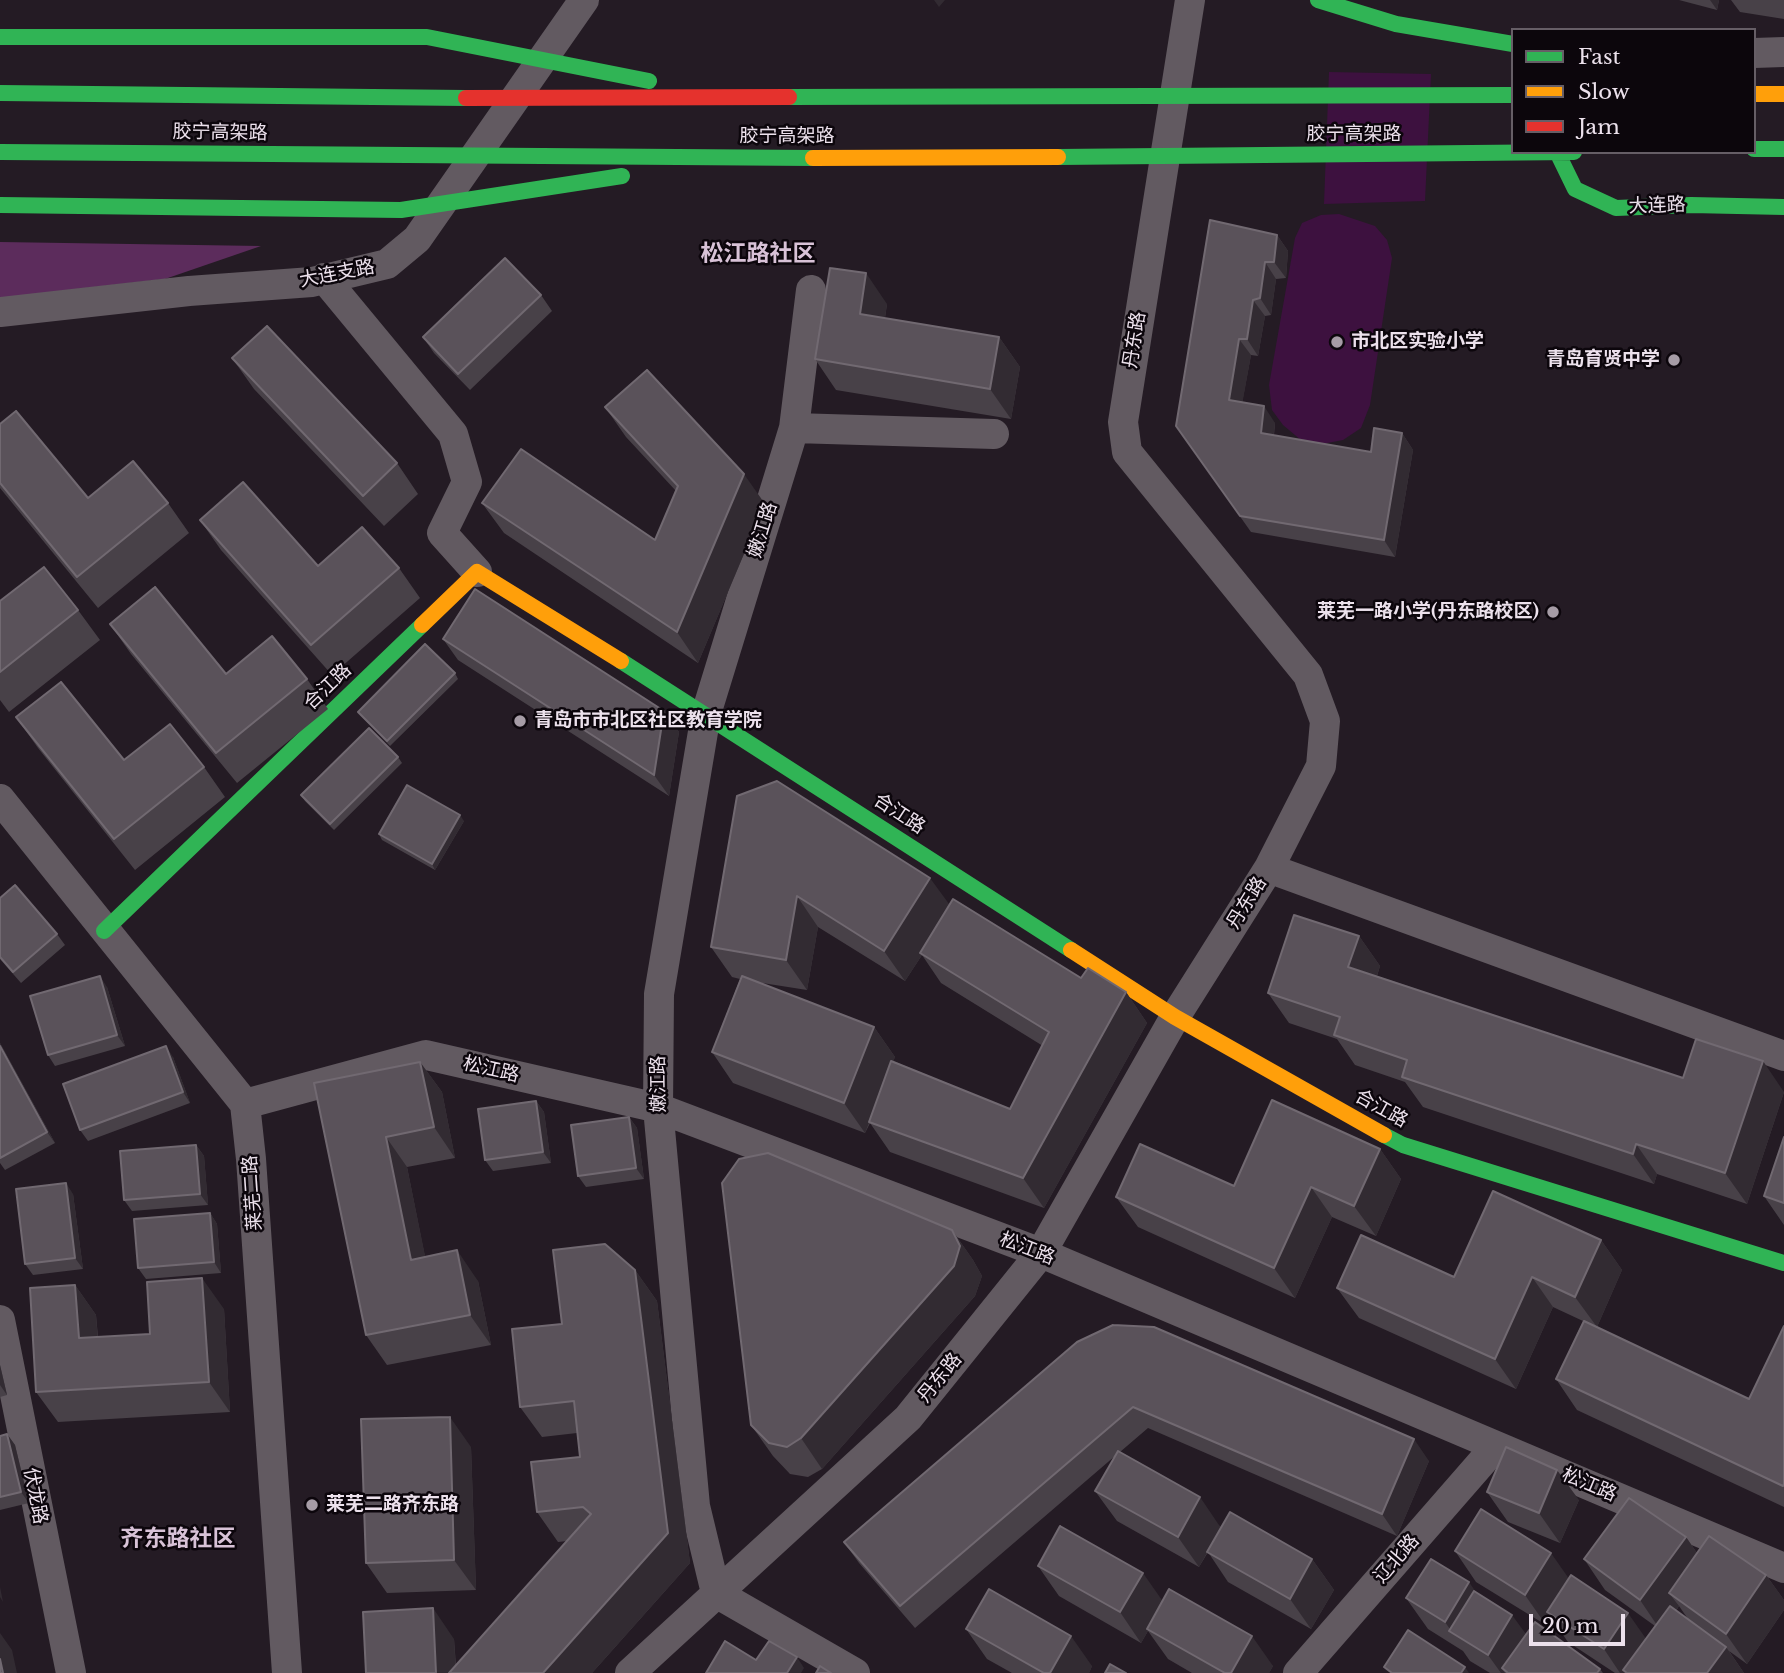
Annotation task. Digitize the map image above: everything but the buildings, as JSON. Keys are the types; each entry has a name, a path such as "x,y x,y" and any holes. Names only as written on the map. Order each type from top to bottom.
{"main road":[{"path":"1318,0 1396,24 1511,44"},
{"path":"0,37 427,37 734,98"},
{"name":"胶宁高架路","path":"0,93 416,98 1511,95"},
{"path":"1756,94 1784,94"},
{"path":"1756,149 1784,149"},
{"name":"胶宁高架路","path":"0,152 735,158 1511,153"},
{"name":"大连路","path":"1558,154 1574,189 1616,208 1691,205 1784,207"},
{"path":"0,205 401,210 735,158"},
{"name":"合江路","path":"104,931 477,572 706,714 1175,1017 1403,1145 1784,1263"}],"street":[{"name":"大连支路","path":"0,312 189,291 312,282 387,264 417,239 584,0"},
{"name":"丹东路","path":"629,1673 908,1418 1041,1253 1175,1017 1269,869 1321,766 1325,722 1308,675 1127,452 1123,422 1190,0"},
{"path":"1756,52 1784,52"},
{"path":"324,278 453,434 467,482 442,533 477,572"},
{"name":"嫩江路","path":"716,1593 695,1506 658,1108 659,994 706,714 794,428 810,290"},
{"path":"794,428 994,434"},
{"path":"0,799 244,1104"},
{"path":"1279,872 1784,1056"},
{"name":"松江路","path":"244,1104 426,1055 658,1108 1041,1253 1784,1568"},
{"name":"莱芜二路","path":"244,1104 251,1159 287,1673"},
{"name":"伏龙路","path":"0,1320 71,1673"},
{"name":"辽北路","path":"1298,1673 1496,1446"},
{"path":"716,1593 855,1673"}],"shaded area":[{"path":"1329,72 1431,74 1425,201 1324,204"},
{"path":"1339,214 1375,226 1387,240 1392,258 1370,405 1361,428 1343,440 1322,444 1301,440 1283,425 1272,410 1269,385 1295,238 1302,223 1321,215"},
{"path":"0,242 261,246 165,279 0,298"}],"traffic: fast":[{"path":"1318,0 1396,24 1511,44"},
{"path":"0,37 427,37 649,81"},
{"path":"0,93 466,98"},
{"path":"789,97 1511,95"},
{"path":"1756,149 1784,149"},
{"path":"0,152 813,158"},
{"path":"1058,157 1511,153"},
{"path":"1558,154 1575,189 1616,208 1691,205 1784,207"},
{"path":"0,205 401,210 622,176"},
{"path":"104,931 422,625"},
{"path":"621,661 1071,950"},
{"path":"1384,1135 1403,1145 1784,1263"}],"traffic: slow":[{"path":"1756,94 1784,94"},
{"path":"813,158 1058,157"},
{"path":"422,625 477,572 621,661"},
{"path":"1071,950 1175,1017 1384,1135"}],"traffic: jam":[{"path":"466,98 789,97"}],"place":[{"name":"市北区实验小学","path":"1337,342"},
{"name":"青岛育贤中学","path":"1674,360"},
{"name":"莱芜一路小学(丹东路校区)","path":"1553,612"},
{"name":"青岛市市北区社区教育学院","path":"520,721"},
{"name":"莱芜二路齐东路","path":"312,1505"}],"district":[{"name":"松江路社区","path":"758,255"},
{"name":"齐东路社区","path":"178,1540"}]}
